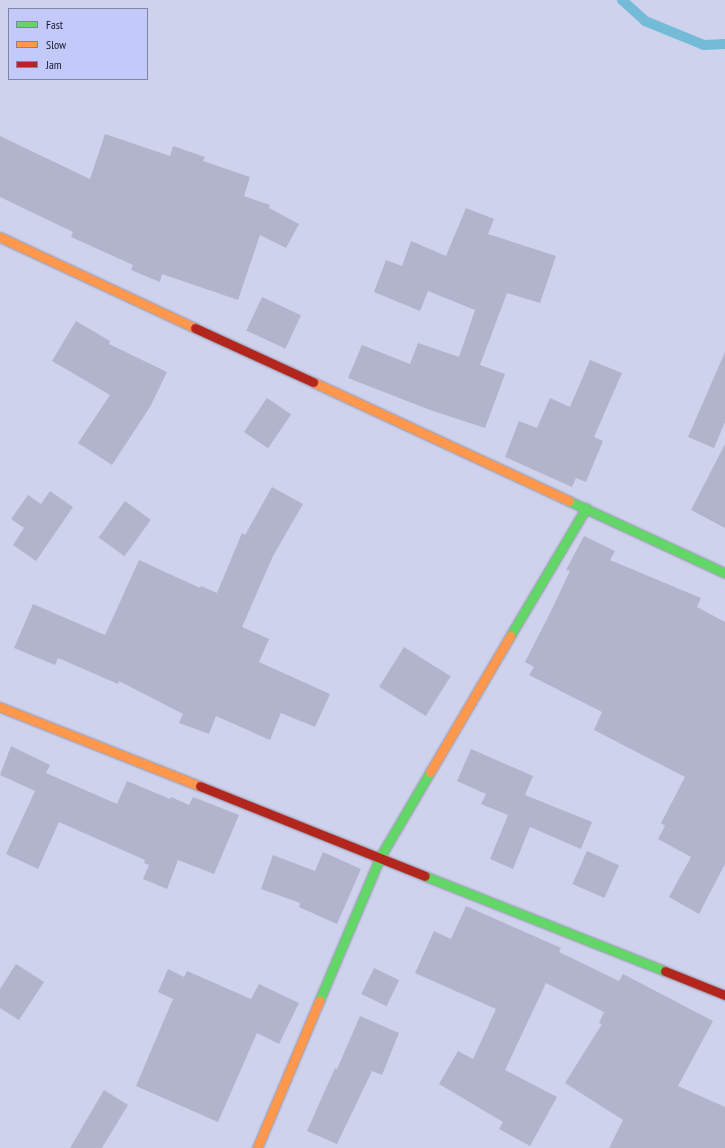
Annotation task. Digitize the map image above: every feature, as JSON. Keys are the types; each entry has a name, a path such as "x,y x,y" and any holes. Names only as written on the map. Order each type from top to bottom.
{"street":[{"path":"0,237 725,573"},
{"path":"257,1148 380,857 586,508"},
{"path":"0,707 725,995"}],"building":[{"path":"105,134 170,156 173,146 205,157 203,161 250,177 244,196 270,205 269,208 299,224 286,248 260,235 238,300 162,274 160,282 131,270 133,265 71,237 73,232 0,197 0,136 90,179"},
{"path":"466,208 494,219 488,234 556,256 540,303 507,293 480,365 505,374 485,428 430,410 348,378 362,345 410,364 418,343 459,357 475,310 428,291 420,311 374,292 386,260 402,266 411,241 446,256"},
{"path":"262,297 301,315 285,349 246,331"},
{"path":"76,321 110,341 109,344 167,372 150,407 112,465 78,443 110,395 52,361"},
{"path":"725,352 725,422 714,448 688,437"},
{"path":"590,360 622,373 594,437 603,441 586,482 576,478 572,487 505,457 519,421 537,428 550,398 570,407"},
{"path":"267,398 291,414 268,448 244,432"},
{"path":"725,444 725,528 691,510"},
{"path":"272,487 303,504 273,556 242,627 269,639 259,662 330,694 315,727 281,713 270,740 216,716 209,734 179,723 183,714 119,681 118,684 58,658 55,665 14,648 33,604 105,635 139,560 200,588 201,586 217,593 242,533 245,535"},
{"path":"50,491 73,507 36,561 13,545 24,528 11,519 28,495 41,504"},
{"path":"125,501 151,520 124,556 99,537"},
{"path":"584,536 615,551 610,560 701,598 697,607 725,622 725,864 699,914 669,897 691,857 658,839 665,826 661,823 685,777 594,730 602,712 529,675 534,667 525,662 570,571 566,570"},
{"path":"404,647 451,676 426,716 379,687"},
{"path":"11,746 50,765 46,773 117,804 127,781 170,799 171,797 189,805 193,797 239,815 214,874 178,860 167,889 143,879 149,865 144,863 145,860 59,822 38,869 6,854 35,791 0,775"},
{"path":"471,749 533,776 525,795 592,822 581,849 530,827 513,869 490,859 508,815 481,804 486,794 457,781"},
{"path":"587,851 619,865 604,898 572,884"},
{"path":"323,852 361,869 337,924 299,907 300,903 261,889 273,855 315,871"},
{"path":"466,906 561,948 559,952 619,981 623,974 713,1021 678,1086 725,1107 725,1148 609,1148 623,1120 565,1083 602,1024 599,1023 604,1012 546,983 505,1070 557,1097 530,1146 499,1129 503,1122 439,1084 458,1051 473,1059 496,1009 415,973 434,931 451,939"},
{"path":"16,964 44,982 19,1020 0,1008 0,989"},
{"path":"374,968 399,980 386,1006 361,994"},
{"path":"168,969 184,977 187,971 251,999 259,984 299,1003 279,1044 257,1033 218,1122 136,1086 173,999 158,992"},
{"path":"360,1016 399,1033 382,1075 372,1071 337,1144 307,1131 335,1068 337,1069"},
{"path":"104,1090 128,1105 102,1148 70,1148"}],"waterway":[{"path":"622,0 645,21 704,45 725,44"}],"traffic: fast":[{"path":"569,501 725,573"},
{"path":"510,636 586,508"},
{"path":"319,1001 380,857 430,772"},
{"path":"425,876 665,971"}],"traffic: slow":[{"path":"0,237 195,328"},
{"path":"313,382 569,501"},
{"path":"430,772 510,636"},
{"path":"0,707 200,786"},
{"path":"257,1148 319,1001"}],"traffic: jam":[{"path":"195,328 313,382"},
{"path":"200,786 425,876"},
{"path":"665,971 725,995"}]}
